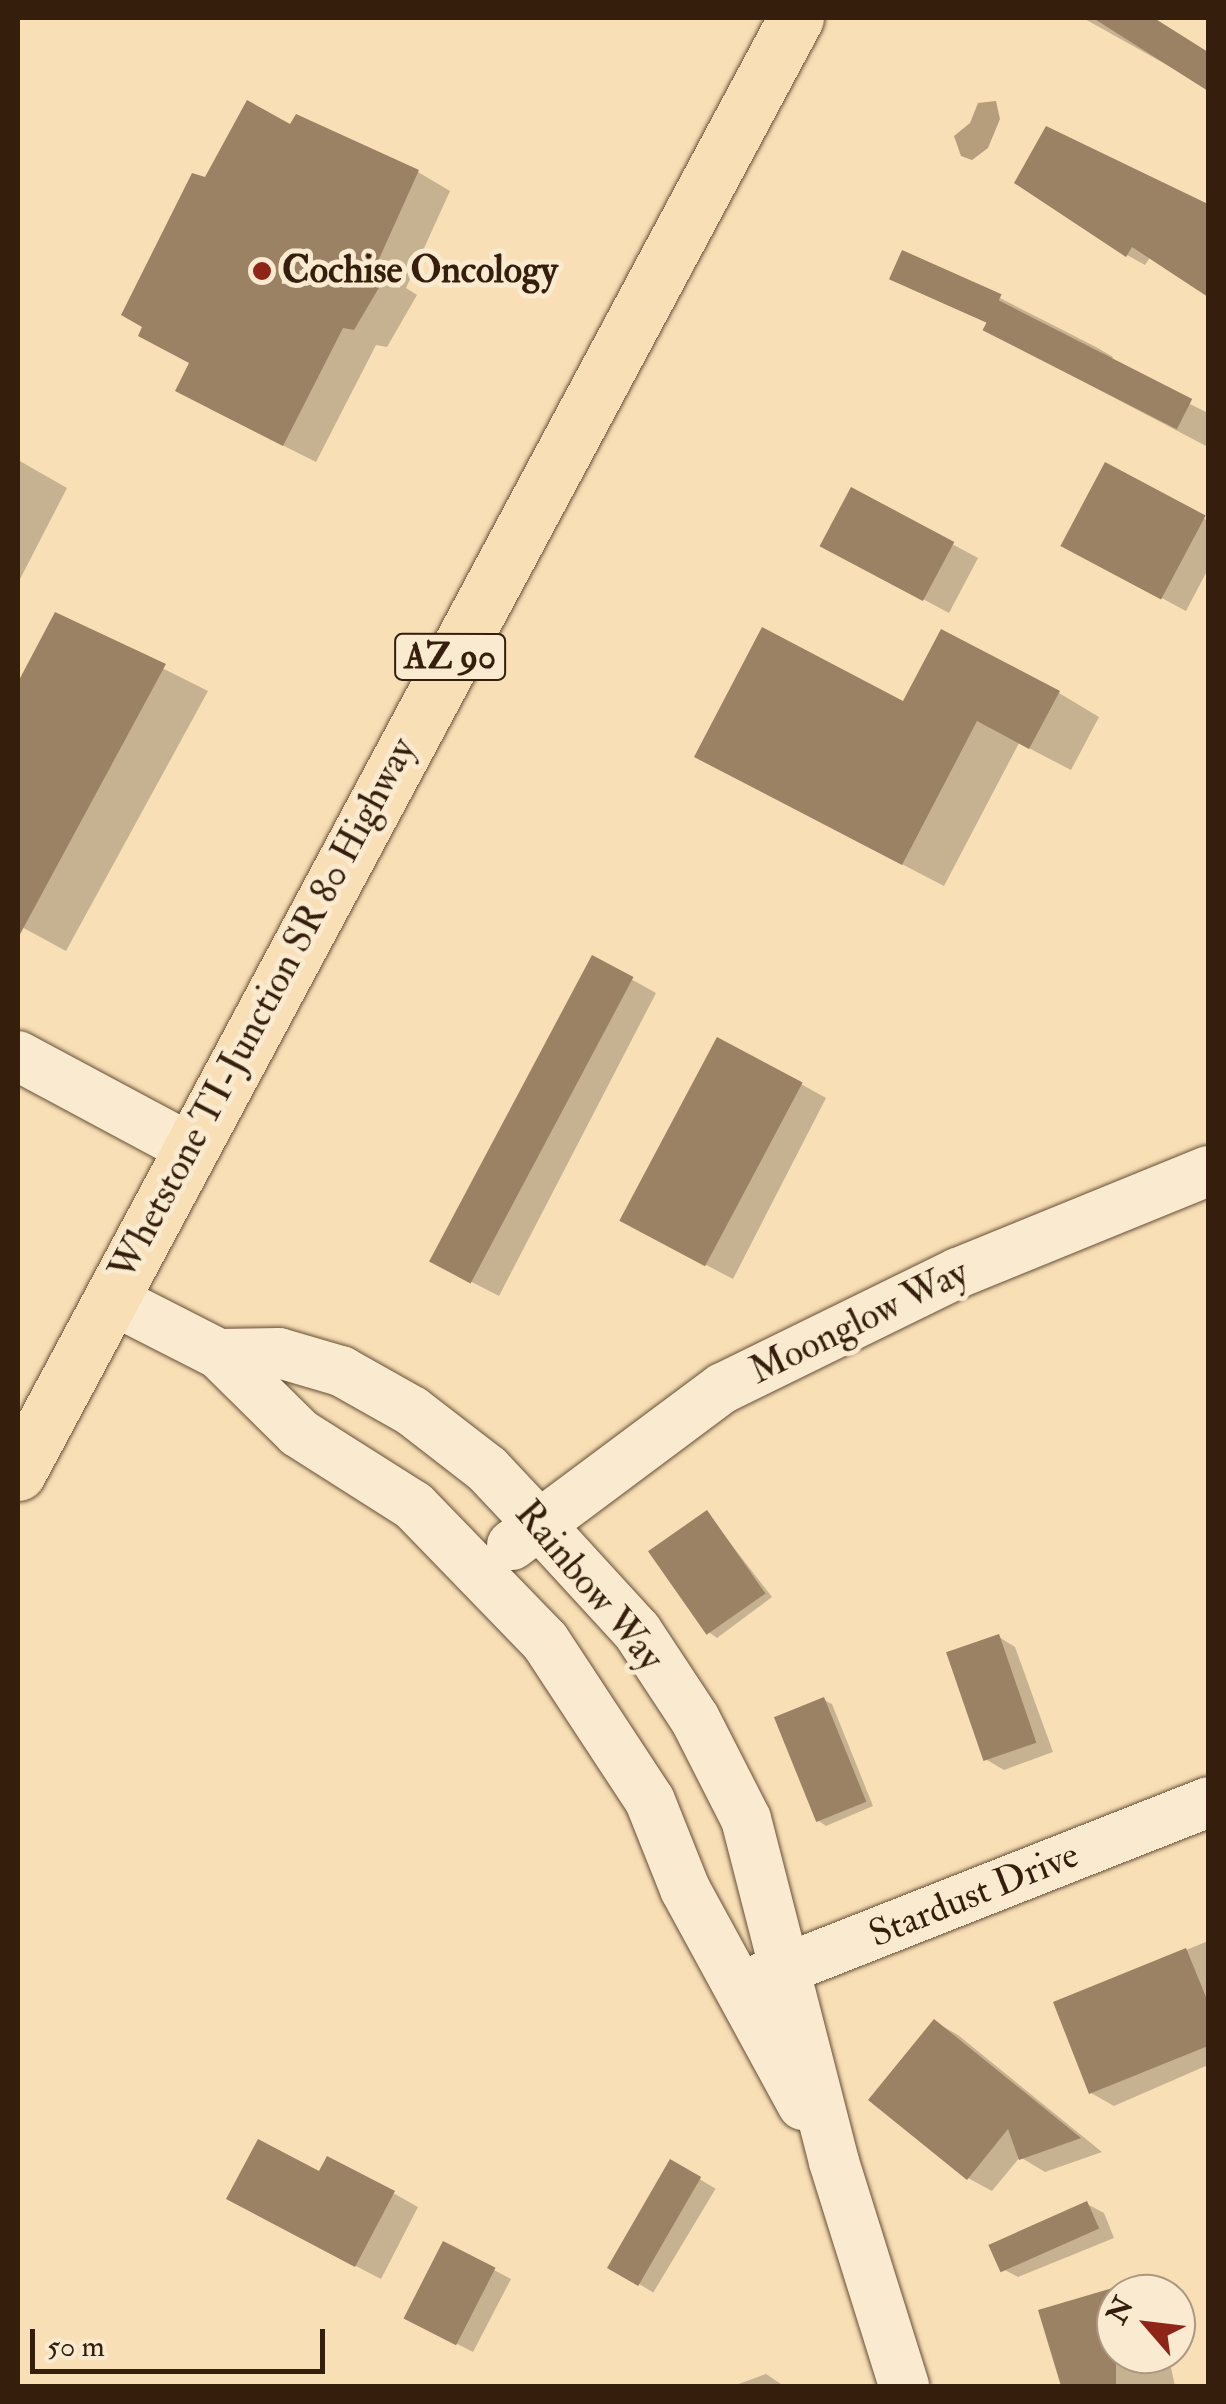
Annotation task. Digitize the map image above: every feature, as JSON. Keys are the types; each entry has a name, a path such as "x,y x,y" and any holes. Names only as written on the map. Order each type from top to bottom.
{"highway":[{"name":"Whetstone TI-Junction SR 80 Highway","path":"18,1473 188,1147 796,18"}],"street":[{"path":"18,1056 188,1147"},
{"name":"Moonglow Way","path":"484,1571 537,1522 723,1388 958,1273 1208,1172"},
{"name":"Rainbow Way","path":"111,1299 219,1354 298,1433 414,1506 484,1571 598,1714 650,1801 685,1890 834,2162"},
{"name":"Rainbow Way","path":"219,1354 279,1353 341,1372 412,1411 486,1469 537,1522 636,1631 695,1718 746,1819 788,1968 834,2162 904,2386"},
{"name":"Stardust Drive","path":"738,1987 1208,1802"}],"shaded area":[{"path":"996,101 1000,119 988,148 972,160 961,156 954,136 970,123 978,103"}],"building":[{"path":"1093,18 1154,18 1208,52 1208,91"},
{"name":"Cochise Oncology","path":"247,100 290,124 296,114 419,170 375,268 387,274 354,330 343,328 283,446 175,391 189,363 138,336 142,327 121,315 192,173 205,177"},
{"path":"1046,126 1208,204 1208,297 1132,247 1126,257 1014,183"},
{"path":"902,250 1002,294 989,324 889,279"},
{"path":"998,300 1192,399 1177,429 983,330"},
{"path":"1105,462 1206,516 1161,599 1060,546"},
{"path":"851,487 954,542 923,601 820,546"},
{"path":"55,612 166,664 18,938 18,682"},
{"path":"762,627 903,701 941,629 1060,691 1029,749 977,721 902,865 694,757"},
{"path":"592,955 633,977 471,1283 429,1261"},
{"path":"717,1037 803,1083 705,1266 619,1221"},
{"path":"707,1510 766,1594 707,1635 648,1551"},
{"path":"999,1634 1036,1743 983,1761 946,1652"},
{"path":"824,1697 866,1802 816,1822 774,1717"},
{"path":"1186,1948 1208,2002 1208,2046 1089,2094 1053,2002"},
{"path":"934,2019 1081,2138 1019,2160 1008,2129 967,2180 868,2100"},
{"path":"258,2139 319,2171 327,2156 395,2191 355,2267 226,2199"},
{"path":"670,2159 701,2177 638,2286 607,2268"},
{"path":"1087,2201 1099,2228 1001,2272 988,2245"},
{"path":"443,2241 496,2268 456,2345 404,2319"},
{"path":"1096,2293 1096,2374 1116,2374 1116,2386 1061,2386 1038,2310"}],"place":[{"name":"Cochise Oncology","path":"262,271"}]}
